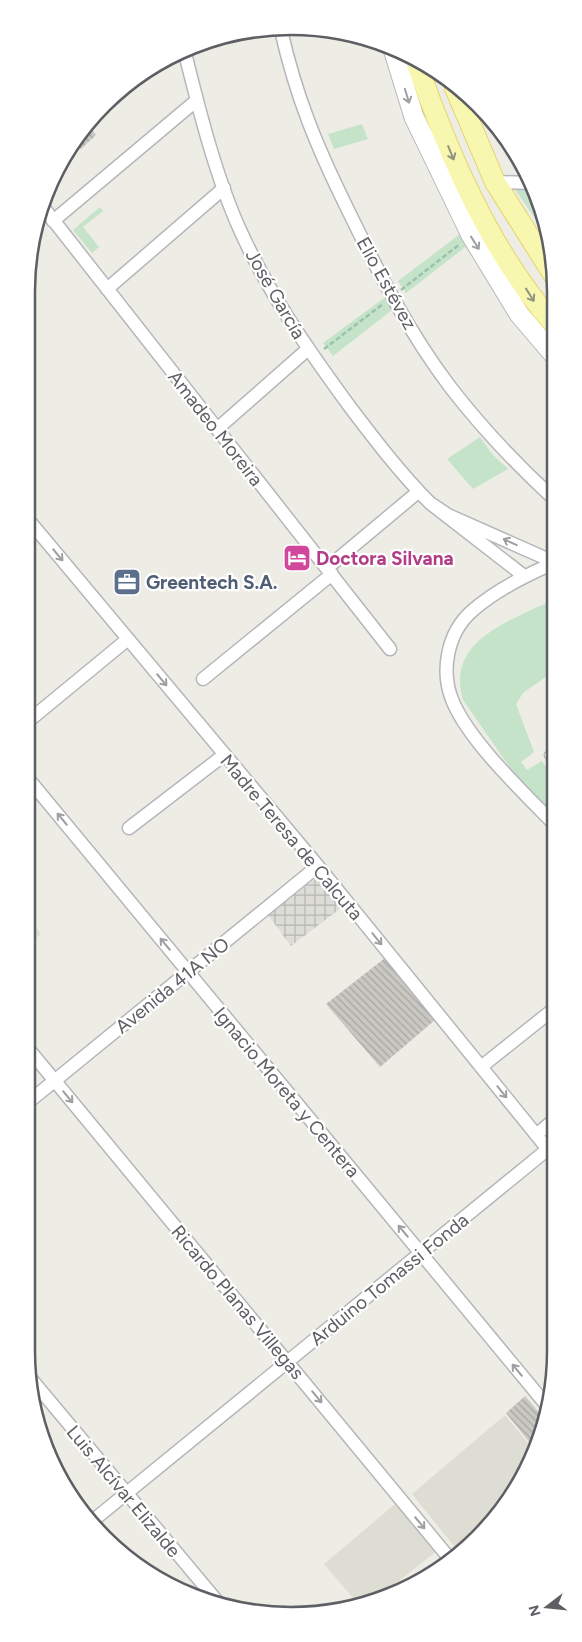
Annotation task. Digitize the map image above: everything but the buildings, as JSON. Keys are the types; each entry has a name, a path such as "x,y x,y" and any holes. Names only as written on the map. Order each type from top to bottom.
{"main road":[{"path":"395,57 414,117 471,235 519,314 547,347"},
{"path":"419,69 456,165 485,223 535,303 547,316"},
{"path":"460,99 495,182 545,261"}],"street":[{"name":"Elio Estévez","path":"282,36 292,74 315,142 375,267 421,344 451,388 522,469 547,492"},
{"name":"José García","path":"185,58 224,188 240,229 255,260 308,349 364,425 418,492 524,576"},
{"path":"53,220 197,100"},
{"path":"495,182 523,183"},
{"path":"107,289 224,188"},
{"name":"Amadeo Moreira","path":"48,213 390,649"},
{"path":"217,429 308,349"},
{"path":"203,679 418,492"},
{"name":"José García","path":"430,503 448,515 547,559"},
{"name":"Madre Teresa de Calcuta","path":"35,528 318,866 547,1147"},
{"path":"547,565 524,576 471,612 457,630 449,648 446,673 452,702 470,731 512,780 547,817"},
{"path":"35,716 128,639"},
{"path":"128,828 224,755"},
{"name":"Ignacio Moreta y Centera","path":"35,787 542,1400"},
{"name":"Avenida 41A NO","path":"35,1097 318,866"},
{"path":"481,1067 547,1014"},
{"name":"Ricardo Planas Villegas","path":"35,1057 446,1555"},
{"path":"536,1135 547,1126"},
{"name":"Arduino Tomassi Fonda","path":"97,1517 421,1253 547,1157"},
{"name":"Luis Alcívar Elizalde","path":"37,1387 211,1594"}],"shaded area":[{"path":"317,877 341,908 291,946 268,915"},
{"path":"35,926 41,934 35,939"},
{"path":"505,1415 529,1445 513,1479 494,1507 472,1532 455,1547 412,1494"},
{"path":"395,1504 438,1550 392,1587 354,1599 324,1564"}],"green space":[{"path":"362,124 368,139 334,149 328,134"},
{"path":"507,178 522,181 537,221"},
{"path":"100,207 103,211 83,227 99,247 92,253 73,230"},
{"path":"460,234 468,245 406,293 398,281"},
{"path":"384,298 392,310 333,356 323,343"},
{"path":"480,437 492,454 508,469 473,489 447,459"},
{"path":"547,602 547,676 523,693 516,704 534,752 521,762 527,770 542,761 547,769 547,811 522,785 463,700 460,679 464,662 473,647 486,635 520,615"}],"place":[{"name":"Doctora Silvana","path":"297,558"},
{"name":"Greentech S.A.","path":"127,582"}]}
